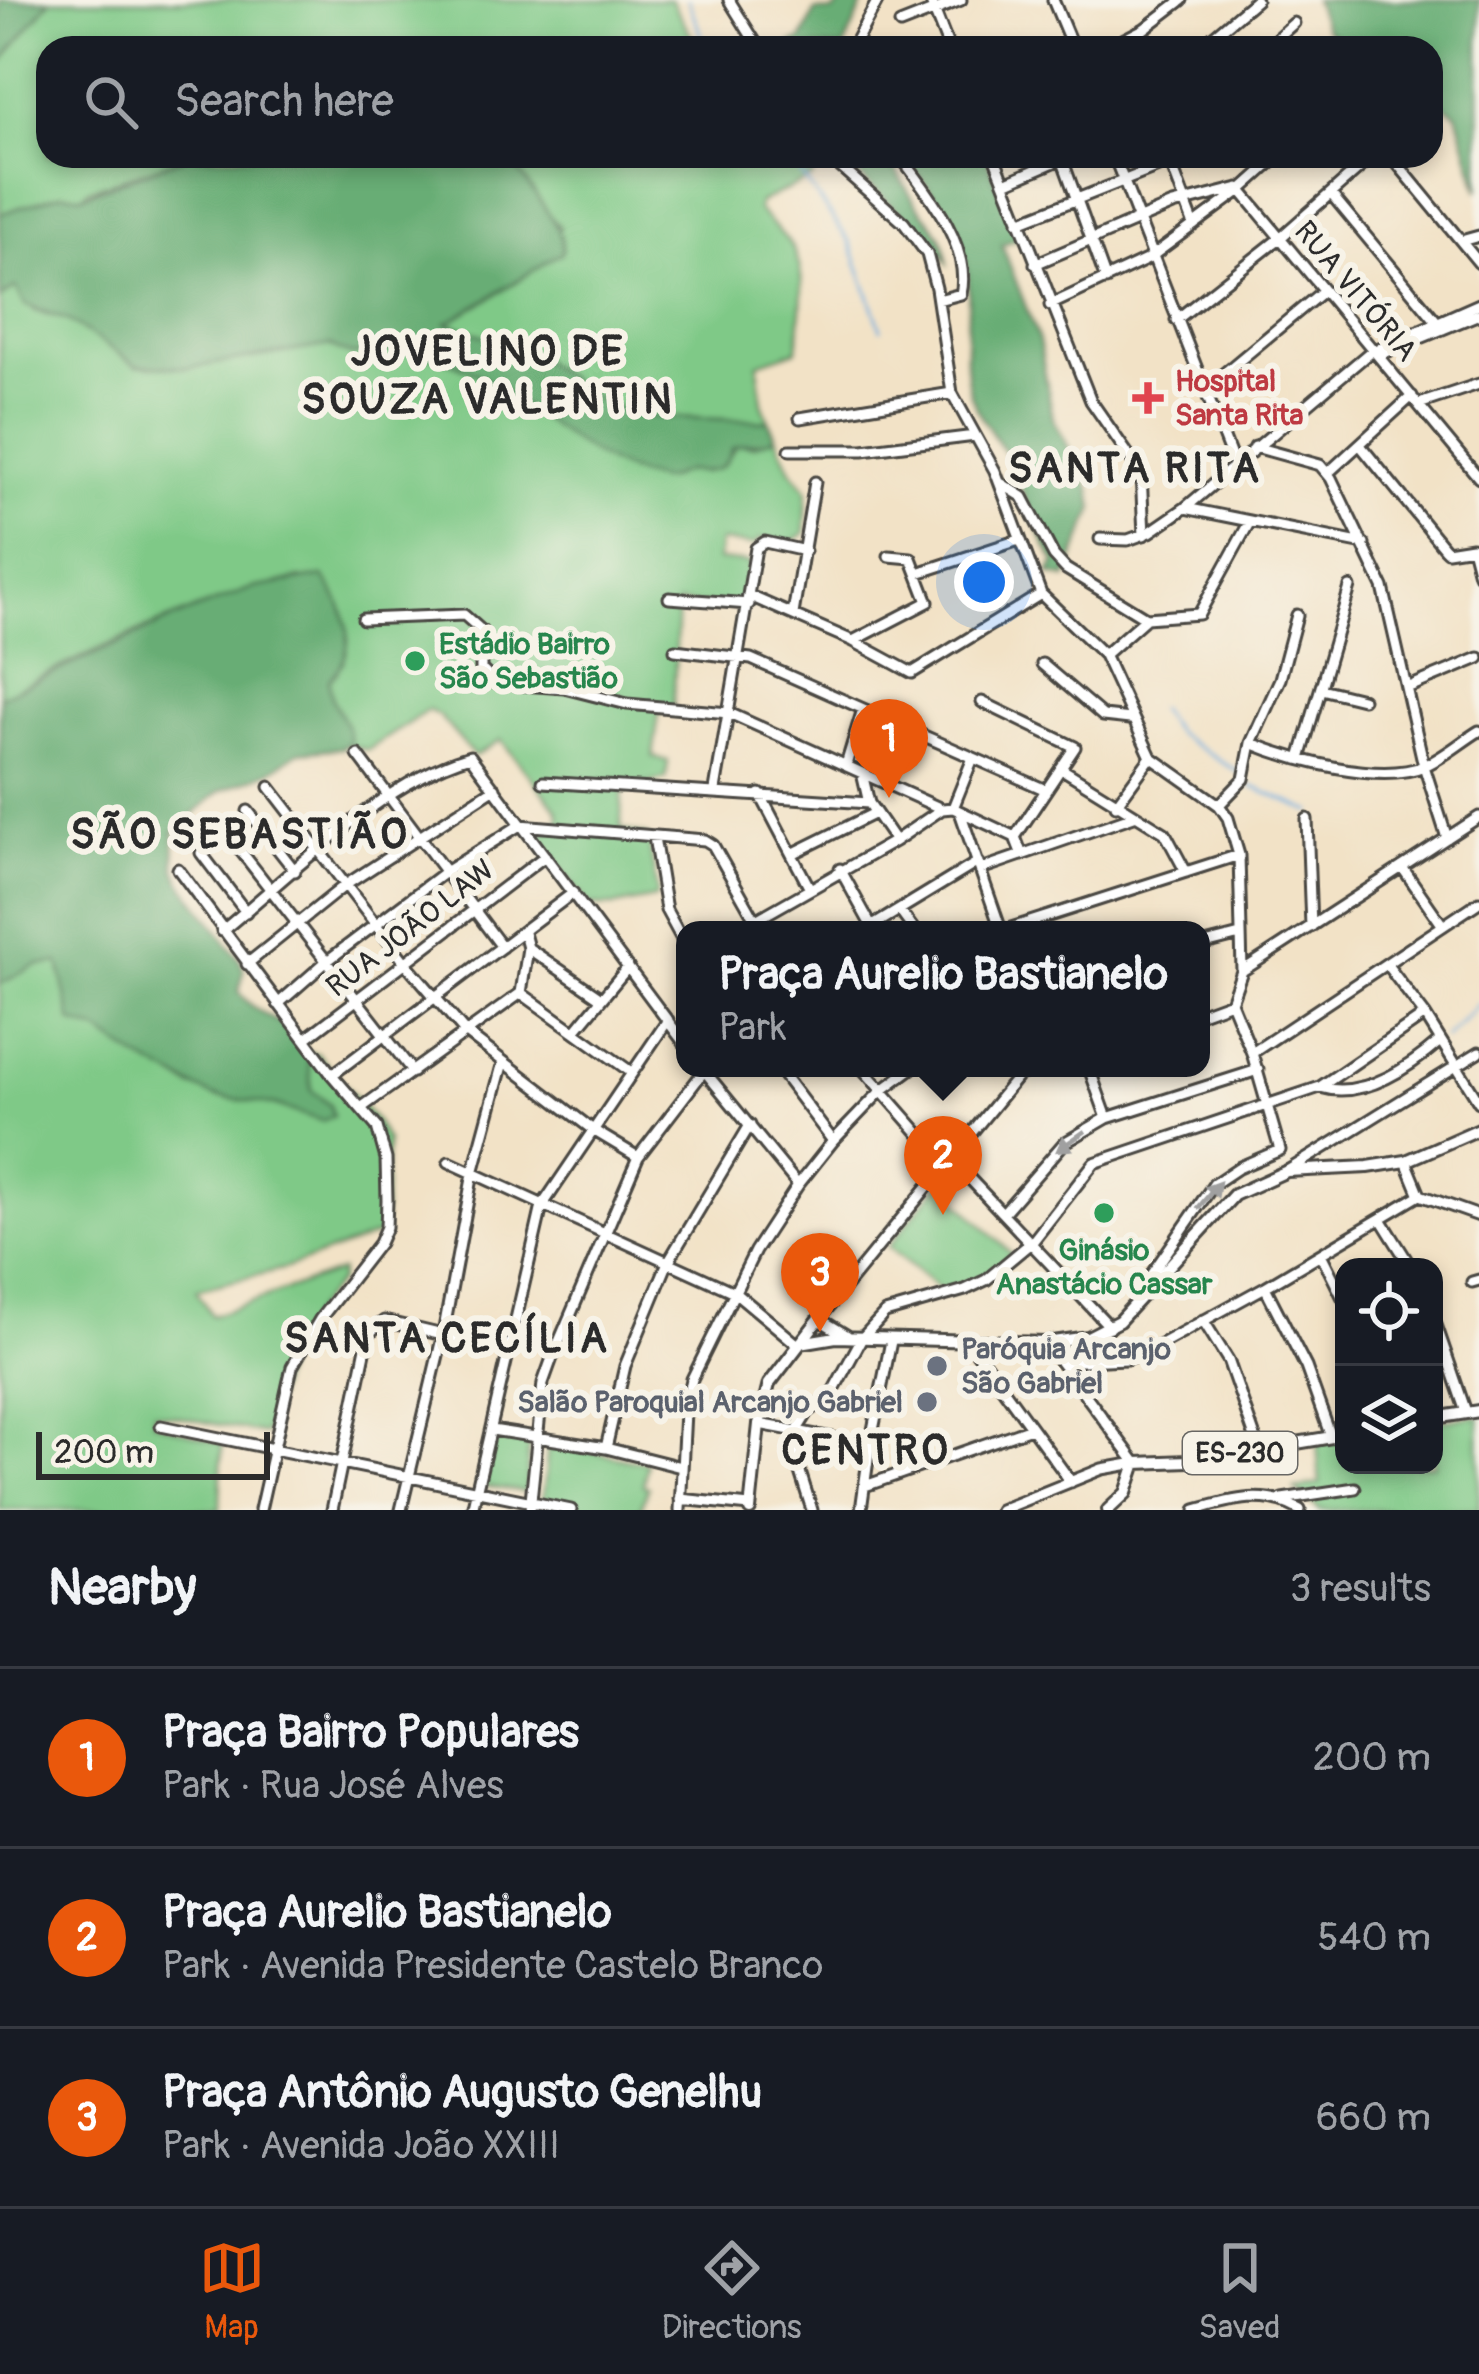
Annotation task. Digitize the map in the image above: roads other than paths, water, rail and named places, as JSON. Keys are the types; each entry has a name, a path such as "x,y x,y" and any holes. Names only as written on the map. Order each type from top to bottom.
{"main road":[{"path":"799,1344 855,1338 1042,1343 1088,1337 1115,1324 1234,1195 1288,1171 1406,1161 1479,1130"},
{"path":"750,1508 759,1424 769,1384 819,1319 855,1338"},
{"name":"ES-230","path":"1136,1463 1176,1463 1335,1436"},
{"path":"1108,1510 1126,1493 1136,1463"}],"street":[{"path":"729,0 752,36"},
{"path":"858,36 878,0"},
{"path":"900,24 932,5 961,0"},
{"path":"1053,0 1068,36"},
{"path":"1136,36 1182,0"},
{"path":"1213,36 1256,0"},
{"path":"932,5 944,36"},
{"path":"1279,36 1294,23"},
{"path":"841,168 915,235 932,267 952,393 999,482 1041,594 1104,655 1151,757 1219,805 1235,833 1242,971 1231,1003 1281,1145 1277,1153 1238,1168 1214,1184 1115,1324 869,1077"},
{"path":"909,168 932,200 963,276 961,295 938,300"},
{"path":"999,168 1094,408 1142,478 1144,536"},
{"path":"1005,183 1039,168"},
{"path":"1067,168 1106,280"},
{"path":"1119,168 1234,464"},
{"path":"1019,222 1151,168"},
{"path":"1173,168 1194,225"},
{"path":"1050,305 1151,256 1266,168"},
{"path":"1176,320 1360,168"},
{"path":"1401,168 1479,263"},
{"path":"1035,264 1185,201 1228,188 1241,190"},
{"name":"RUA VITÓRIA","path":"1241,190 1479,478"},
{"path":"1331,194 1440,326"},
{"path":"1461,241 1479,236"},
{"path":"1204,390 1323,291"},
{"path":"1440,326 1479,304"},
{"path":"1100,539 1144,536 1376,352 1479,314"},
{"path":"1328,473 1416,400 1479,384"},
{"path":"800,418 952,393"},
{"path":"790,450 856,451 975,436"},
{"path":"1360,445 1444,548 1475,543 1478,568"},
{"path":"1255,447 1315,461 1328,473 1364,544 1383,587 1424,766 1448,838"},
{"path":"793,614 815,482"},
{"path":"999,482 1027,501 1060,565 1146,618 1198,614 1249,523"},
{"path":"1185,508 1364,544"},
{"path":"918,573 1019,540"},
{"path":"715,790 758,546 765,542 805,551"},
{"path":"853,641 928,602 908,556 889,556"},
{"path":"1300,759 1350,587"},
{"path":"669,598 750,600 853,641 912,673 1041,594"},
{"path":"363,620 464,615 481,630 481,669 488,679 564,688 627,704 729,713 1015,837 1022,854"},
{"path":"1219,805 1244,779 1251,743 1280,679 1297,615"},
{"path":"1104,655 1146,618"},
{"path":"675,650 740,656 1046,790"},
{"path":"1408,686 1479,658"},
{"path":"1042,664 1103,716 1130,719"},
{"path":"1321,689 1362,699"},
{"path":"982,702 1076,749 1015,837"},
{"path":"846,765 863,709"},
{"path":"1251,743 1300,759 1376,773 1424,766 1479,731"},
{"path":"358,755 502,946"},
{"path":"222,931 318,848 387,798 465,756 475,759 676,1031"},
{"path":"1116,805 1151,757"},
{"path":"763,921 809,886 952,810 973,758"},
{"path":"1062,769 1165,833 1186,872"},
{"path":"862,772 872,808 895,841"},
{"path":"543,782 715,790 872,808"},
{"path":"270,787 375,926 465,1031 593,1130 638,1157"},
{"path":"248,964 344,886 495,788"},
{"path":"760,794 809,886"},
{"path":"792,854 872,808"},
{"path":"952,810 1000,921"},
{"path":"248,811 295,872"},
{"path":"882,921 979,865 1135,816"},
{"path":"1242,971 1479,817"},
{"path":"1307,819 1311,927"},
{"path":"278,1004 445,872 520,826 698,838 713,845 756,921"},
{"path":"222,827 413,1072"},
{"path":"654,837 666,910 676,928"},
{"path":"201,854 246,911"},
{"path":"1031,921 1239,855"},
{"name":"RUA JOÃO LAW","path":"305,1040 544,856"},
{"path":"1402,867 1443,926"},
{"path":"841,868 866,921"},
{"path":"178,869 305,1040 377,1127 386,1159 386,1227 301,1347 292,1367 260,1510"},
{"path":"332,1075 573,893"},
{"path":"1252,1052 1479,902"},
{"path":"900,911 907,921"},
{"path":"361,1108 520,993 528,948 524,933"},
{"path":"1210,942 1240,934"},
{"path":"528,948 602,998"},
{"path":"1387,965 1425,1015 1479,1102"},
{"path":"575,1031 628,967"},
{"path":"520,993 631,1072"},
{"path":"1210,1009 1231,1003"},
{"path":"812,1510 795,1456 797,1430 808,1412 831,1395 855,1338 885,1313 986,1280 1033,1241 1094,1163 1320,1087 1425,1015"},
{"path":"472,1510 542,1206 668,1020"},
{"path":"1320,1087 1348,1090 1403,1071 1440,1041"},
{"path":"1288,1171 1479,1052"},
{"path":"401,1510 442,1334 472,1173 503,1062"},
{"path":"1004,1211 1064,1143 1107,1118 1258,1070"},
{"path":"530,1505 543,1383 638,1157 698,1077"},
{"path":"709,1077 798,1185"},
{"path":"785,1077 833,1141"},
{"path":"750,1508 680,1505 685,1411 692,1379 769,1226 833,1141 899,1077"},
{"path":"819,1319 950,1162 1012,1077"},
{"path":"1092,1077 1107,1118"},
{"path":"606,1448 625,1366 668,1262 750,1125"},
{"path":"1406,1161 1420,1195 1479,1216"},
{"path":"449,1162 736,1293 799,1344"},
{"path":"1060,1362 1127,1359 1265,1287 1420,1195"},
{"path":"1381,1220 1405,1258"},
{"path":"1321,1254 1335,1282"},
{"path":"1265,1287 1335,1430"},
{"path":"332,1510 369,1333 384,1321 510,1352"},
{"path":"1204,1321 1234,1372 1259,1449"},
{"path":"861,1510 891,1341"},
{"path":"1443,1341 1472,1412"},
{"path":"970,1343 1070,1481"},
{"path":"1042,1343 1136,1463"},
{"path":"759,1424 869,1445"},
{"path":"161,1426 571,1510"},
{"path":"866,1486 1031,1428"},
{"path":"492,1430 606,1448 681,1467"},
{"path":"1000,1510 1114,1465 1136,1463"},
{"path":"1196,1510 1232,1499 1282,1499 1355,1488"},
{"path":"1282,1499 1300,1510"}],"waterway":[{"path":"688,0 702,36"},
{"path":"799,168 850,242 881,329"},
{"path":"1158,709 1177,734 1238,772"},
{"path":"1251,786 1312,812"},
{"path":"1445,1038 1479,1004"}],"place":[{"name":"Hospital Santa Rita","path":"1148,398"},
{"name":"Estádio Bairro São Sebastião","path":"415,661"},
{"name":"Praça Bairro Populares","path":"889,798"},
{"name":"Ginásio Anastácio Cassar","path":"1104,1213"},
{"name":"Praça Aurelio Bastianelo","path":"943,1215"},
{"name":"Praça Antônio Augusto Genelhu","path":"820,1332"},
{"name":"Paróquia Arcanjo São Gabriel","path":"937,1366"},
{"name":"Salão Paroquial Arcanjo Gabriel","path":"927,1402"}],"district":[{"name":"JOVELINO DE SOUZA VALENTIN","path":"488,374"},
{"name":"SANTA RITA","path":"1135,467"},
{"name":"SÃO SEBASTIÃO","path":"240,833"},
{"name":"SANTA CECÍLIA","path":"447,1337"},
{"name":"CENTRO","path":"866,1449"}]}
